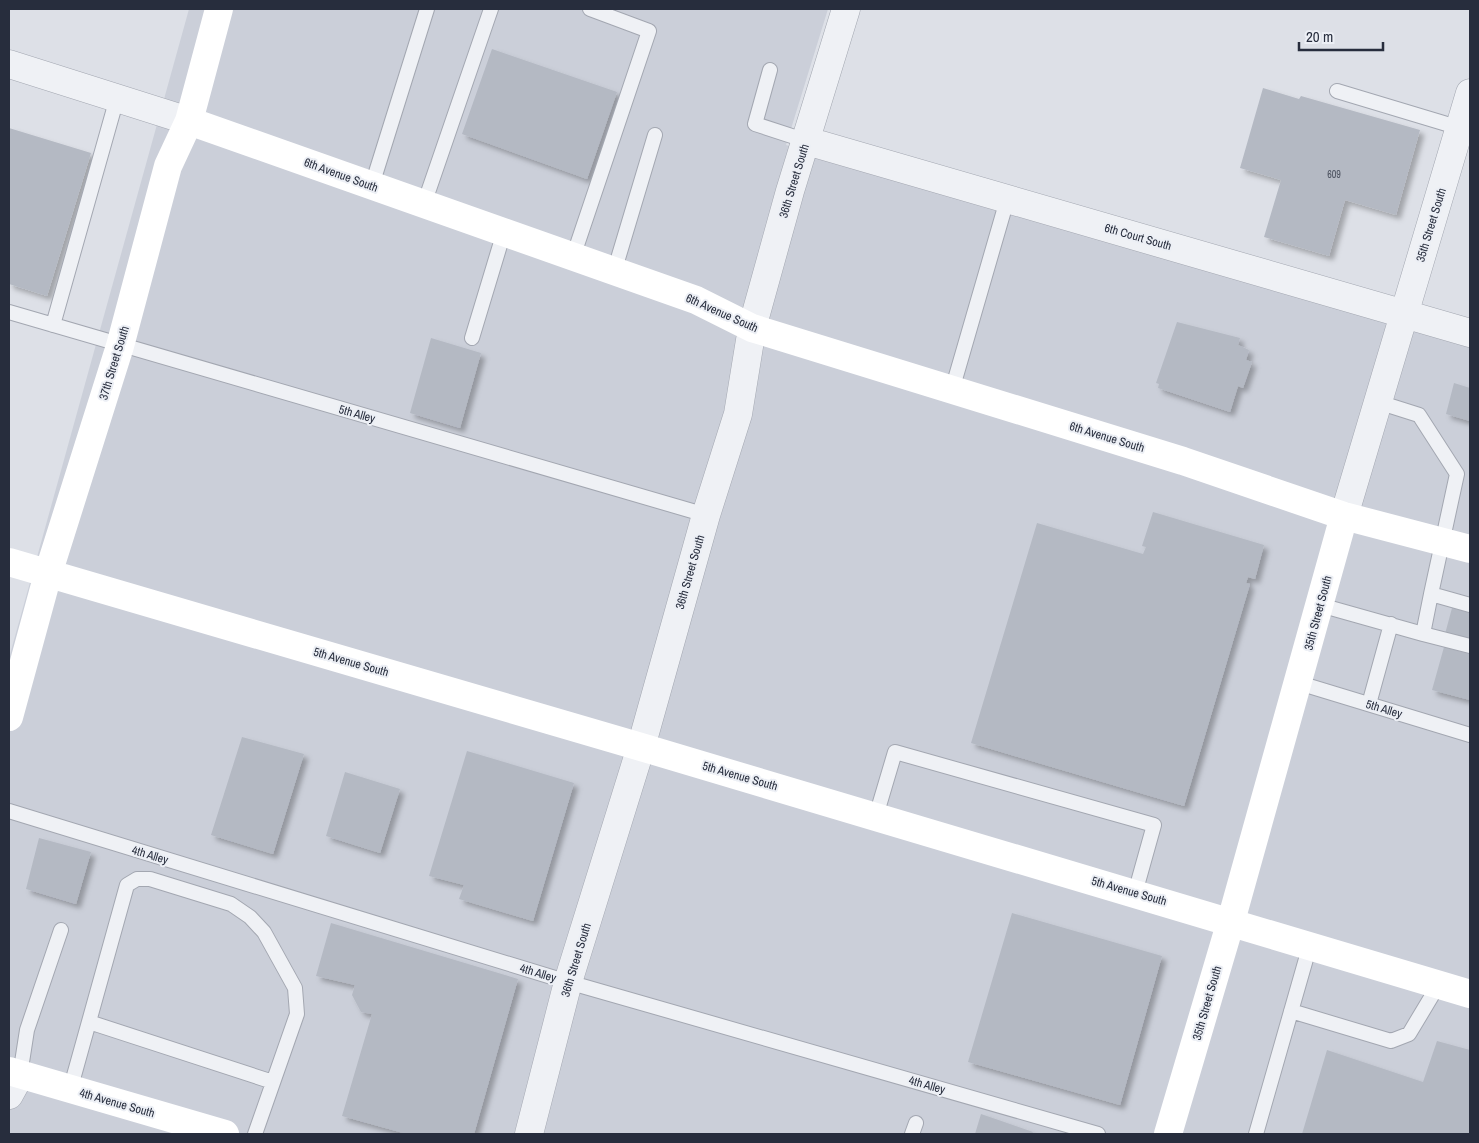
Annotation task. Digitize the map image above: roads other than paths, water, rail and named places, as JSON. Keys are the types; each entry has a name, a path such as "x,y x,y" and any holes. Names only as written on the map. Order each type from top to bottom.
{"street":[{"name":"37th Street South","path":"9,717 48,574 120,346 168,166 188,121 218,9"},
{"name":"36th Street South","path":"529,1134 568,982 641,746 706,515 738,414 752,328 790,191 807,141 846,9"},
{"name":"6th Avenue South","path":"9,64 188,121 696,300 752,328 1183,461 1344,516 1470,549"},
{"name":"35th Street South","path":"1168,1134 1299,683 1344,516 1470,94"},
{"name":"6th Court South","path":"807,141 1470,333"},
{"name":"5th Avenue South","path":"9,562 641,746 1470,994"},
{"name":"4th Avenue South","path":"12,1080 70,1090 225,1134"}],"lane":[{"path":"372,186 427,9"},
{"path":"424,204 491,9"},
{"path":"573,257 649,30 590,9"},
{"path":"770,70 755,124 807,141"},
{"path":"1337,91 1460,128"},
{"path":"53,325 117,98"},
{"path":"614,272 655,135"},
{"path":"952,390 1007,200"},
{"path":"472,338 504,232"},
{"name":"5th Alley","path":"9,312 120,346 706,515"},
{"path":"1378,402 1419,414 1457,474 1423,634"},
{"path":"1430,594 1470,605"},
{"path":"1320,605 1470,646"},
{"path":"1369,704 1392,624"},
{"name":"5th Alley","path":"1299,683 1470,735"},
{"path":"876,816 895,752 1154,825 1135,893"},
{"name":"4th Alley","path":"9,811 568,982 1098,1134"},
{"path":"70,1090 127,885 137,878 150,879 231,904 250,917 264,932 295,988 297,1014 255,1134"},
{"path":"12,1080 61,930"},
{"path":"1256,1134 1310,945"},
{"path":"1291,1011 1391,1041 1409,1034 1439,984"},
{"path":"89,1022 273,1082"}]}
